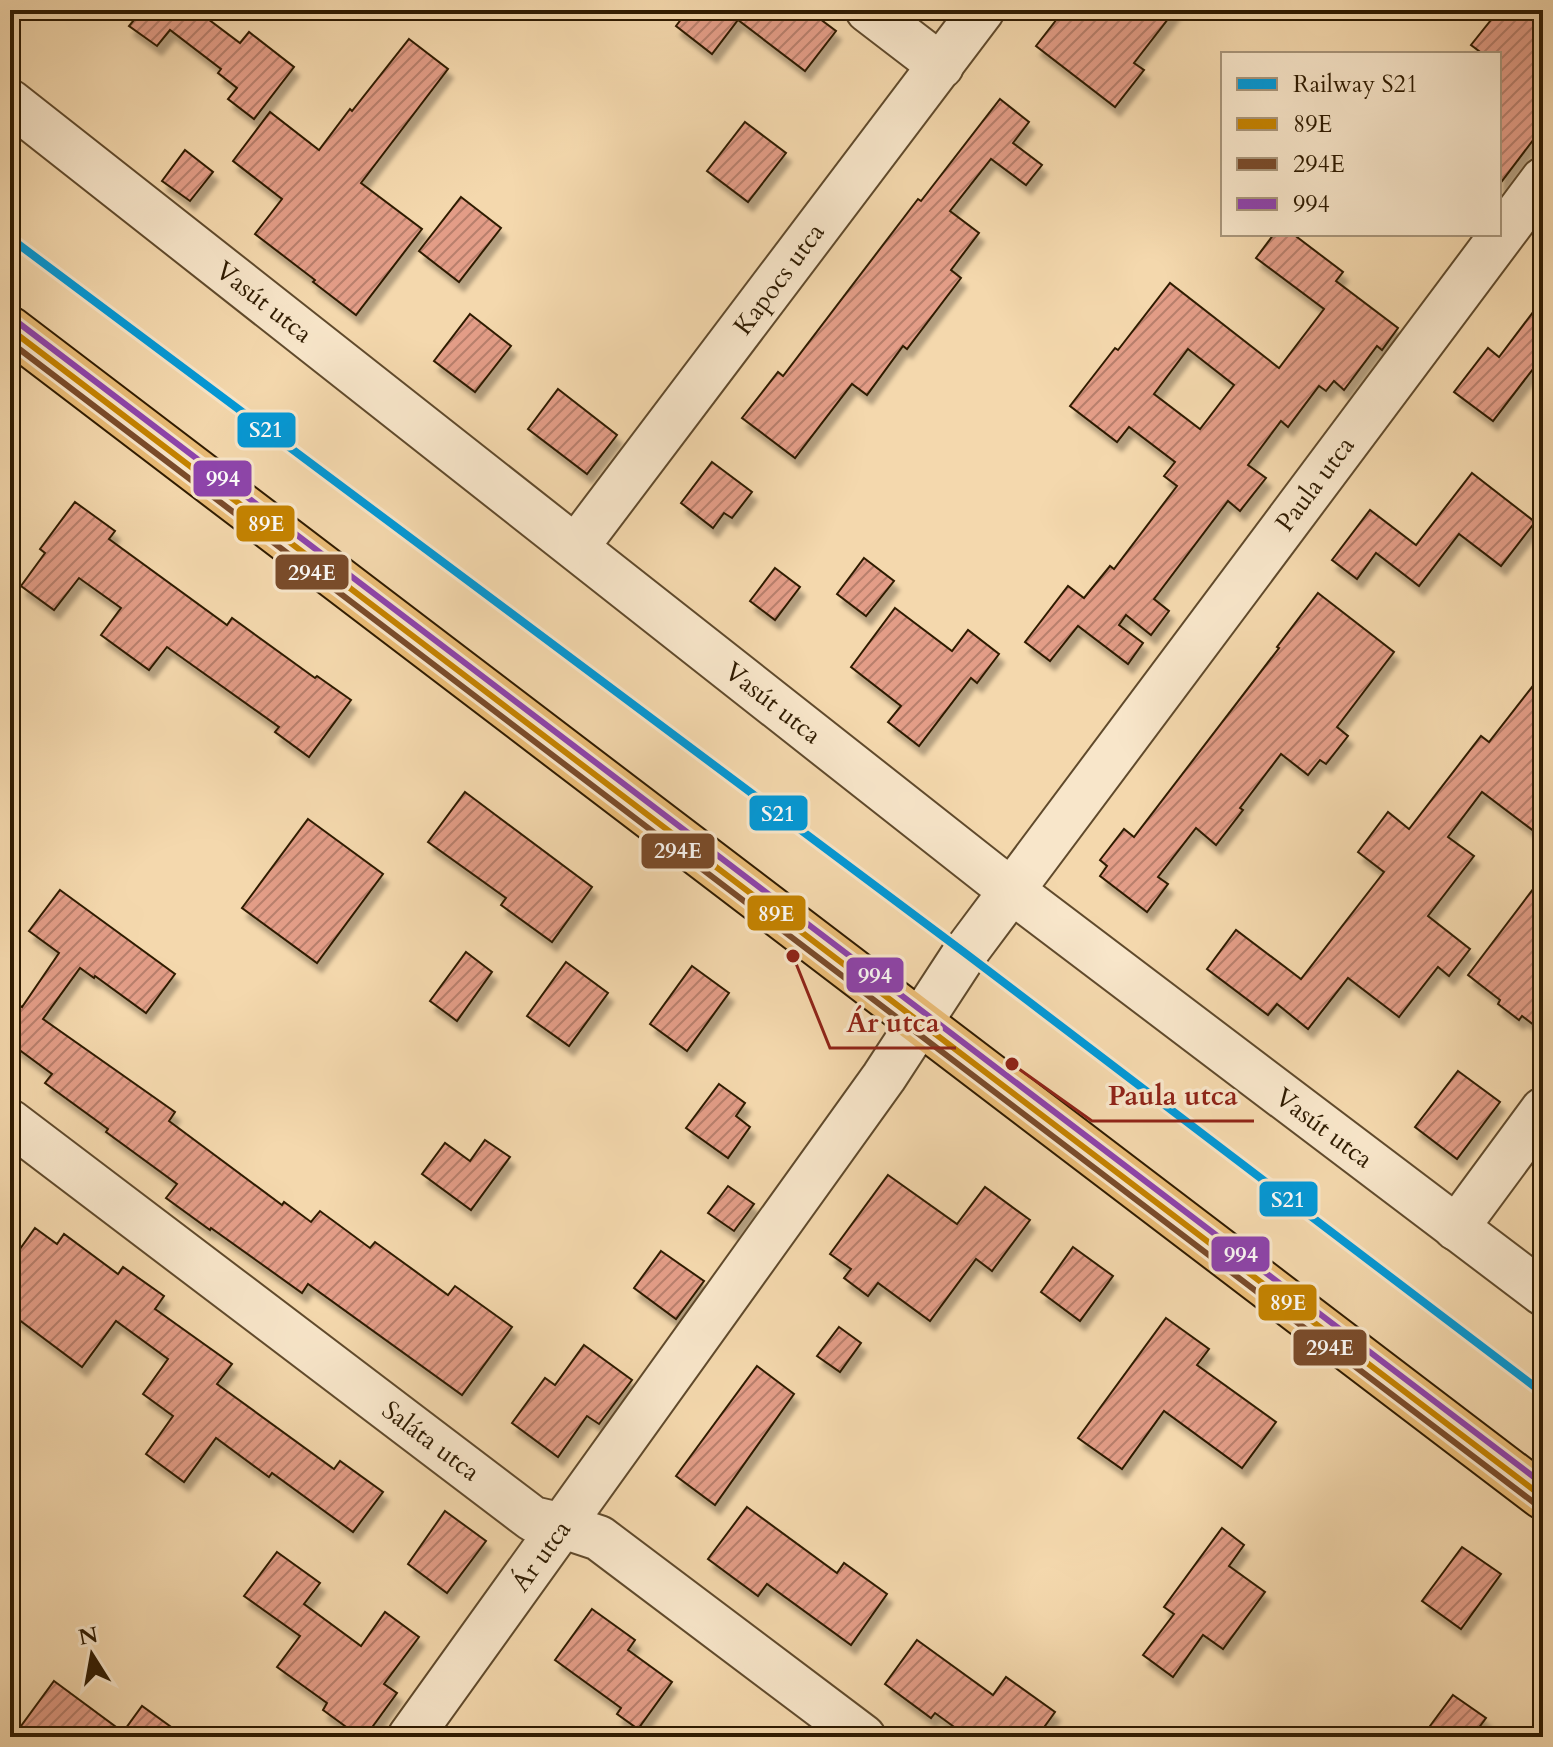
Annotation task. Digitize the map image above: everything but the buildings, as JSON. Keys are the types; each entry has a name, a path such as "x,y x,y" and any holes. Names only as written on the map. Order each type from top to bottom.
{"main road":[{"path":"10,329 1543,1497"}],"street":[{"path":"868,10 941,66"},
{"name":"Kapocs utca","path":"576,547 982,10"},
{"name":"Vasút utca","path":"10,102 966,856 1543,1293"},
{"name":"Paula utca","path":"919,1023 1011,890 1543,180"},
{"name":"Ár utca","path":"410,1737 884,1077 919,1023"},
{"path":"1456,1228 1543,1110"},
{"name":"Saláta utca","path":"10,1122 533,1519 599,1538 863,1737"}],"rail line":[{"name":"S21","path":"10,238 965,953 1543,1393"}],"transit line":[{"name":"994","path":"16,321 1543,1484"},
{"name":"89E","path":"10,329 1543,1497"},
{"name":"294E","path":"10,342 1537,1505"}],"place":[{"name":"Ár utca","path":"793,956"},
{"name":"Paula utca","path":"1012,1064"}]}
